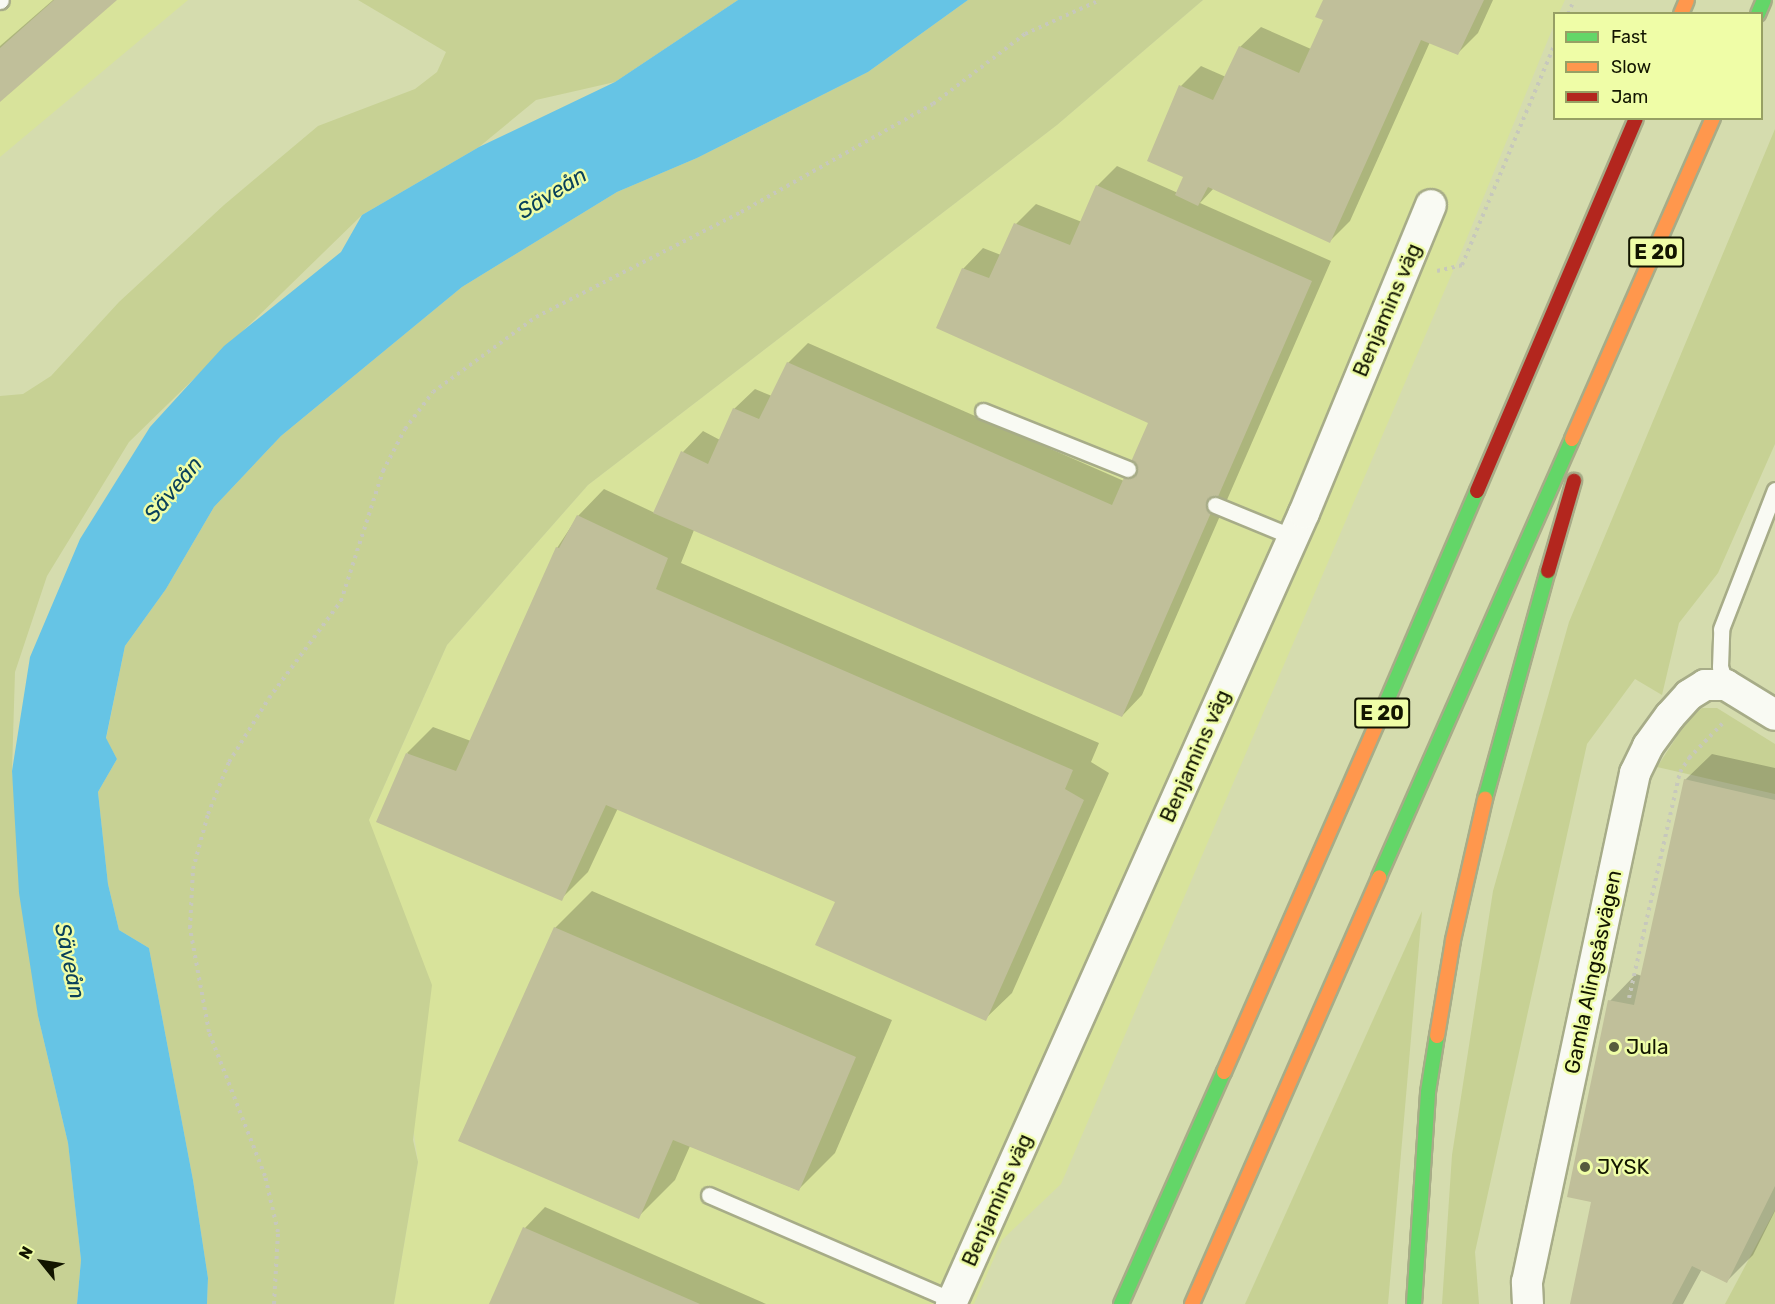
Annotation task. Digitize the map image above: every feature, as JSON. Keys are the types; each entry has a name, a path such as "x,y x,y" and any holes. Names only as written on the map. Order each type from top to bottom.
{"highway":[{"name":"E 20","path":"1121,1304 1340,810 1635,120"},
{"name":"E 20","path":"1192,1304 1599,385 1712,120"},
{"path":"1414,1304 1428,1092 1453,940 1493,765 1540,610 1599,385"}],"street":[{"name":"Benjamins väg","path":"952,1302 1293,537 1431,205"},
{"name":"Gamla Alingsåsvägen","path":"1528,1304 1527,1282 1635,773 1648,746 1689,695 1706,685 1726,685"},
{"path":"1726,685 1775,715"}],"lane":[{"path":"983,411 1128,469"},
{"path":"1726,685 1720,667 1721,629 1774,498"},
{"path":"1215,505 1293,537"},
{"path":"709,1196 952,1302"}],"path":[{"path":"274,1304 278,1232 265,1176 209,1032 190,928 194,869 208,814 229,762 269,698 341,601 383,471 405,429 433,392 536,317 741,212 933,104 1025,34 1100,0"},
{"path":"1398,281 1462,265 1553,48"},
{"path":"1629,998 1680,772 1689,758 1733,714"}],"shaded area":[{"path":"0,0 188,0 0,157"},
{"path":"358,0 738,0 615,82 536,100 479,147 362,215 129,442 47,576 15,672 12,771 38,1016 68,1143 81,1260 77,1304 0,1304 0,396 23,394 51,376 119,302 224,205 318,126 415,89 437,72 446,52"},
{"path":"968,0 1203,0 1057,125 588,485 447,645 369,820 432,985 413,1140 418,1162 394,1304 207,1304 208,1278 193,1180 149,948 119,930 108,884 98,792 117,759 106,739 125,646 166,589 214,507 281,436 462,287 617,192 697,158 868,72"},
{"path":"1203,0 1565,0 1559,12 1553,12 1553,27 1462,250 1061,1184 1002,1240 974,1304 394,1304 418,1162 369,820 447,645 588,485 1057,125"},
{"path":"1775,129 1775,444 1718,573 1679,623 1662,695 1635,679 1587,744 1475,1252 1479,1304 1442,1304 1452,1155 1493,891 1569,622"},
{"path":"1702,708 1717,708 1775,744 1775,794 1657,767 1689,718"},
{"path":"1422,911 1388,1304 1245,1304"},
{"path":"1775,1210 1775,1304 1725,1304"}],"water":[{"name":"Säveån","path":"738,0 968,0 868,72 697,158 617,192 462,287 281,436 214,507 166,589 125,646 106,738 117,759 98,792 108,884 119,930 149,948 193,1180 208,1278 207,1304 77,1304 81,1260 68,1143 38,1016 19,893 12,771 30,657 80,539 150,427 224,346 341,252 362,215 479,147 615,82"}],"building":[{"path":"54,0 117,0 0,102 0,48"},
{"path":"1323,0 1484,0 1458,55 1421,40 1330,243 1208,187 1198,206 1175,195 1183,177 1147,161 1179,85 1213,100 1239,46 1299,73 1323,20 1315,17"},
{"path":"1096,185 1312,281 1122,717 653,513 681,451 708,464 733,408 759,419 787,362 1112,505 1148,423 936,328 962,268 989,278 1014,223 1070,245"},
{"path":"577,515 668,558 656,589 1073,770 1065,789 1084,800 986,1021 815,945 835,902 606,805 562,901 376,822 406,753 456,771 556,547 559,548"},
{"path":"1684,779 1775,800 1775,1186 1727,1283 1692,1266 1672,1304 1570,1304 1591,1202 1567,1197 1608,1000 1634,1005"},
{"path":"554,927 856,1057 799,1191 673,1140 639,1219 458,1141"},
{"path":"523,1227 700,1304 489,1304"}],"traffic: fast":[{"path":"1759,12 1764,0"},
{"path":"1379,877 1572,439"},
{"path":"1380,717 1477,491"},
{"path":"1485,799 1548,571"},
{"path":"1414,1304 1428,1092 1437,1036"},
{"path":"1121,1304 1224,1072"}],"traffic: slow":[{"path":"1682,12 1687,0"},
{"path":"1572,439 1712,120"},
{"path":"1224,1072 1380,717"},
{"path":"1437,1036 1453,940 1485,799"},
{"path":"1192,1304 1379,877"}],"traffic: jam":[{"path":"1477,491 1635,120"},
{"path":"1548,571 1574,481"}],"place":[{"name":"Jula","path":"1614,1047"},
{"name":"JYSK","path":"1585,1167"}]}
